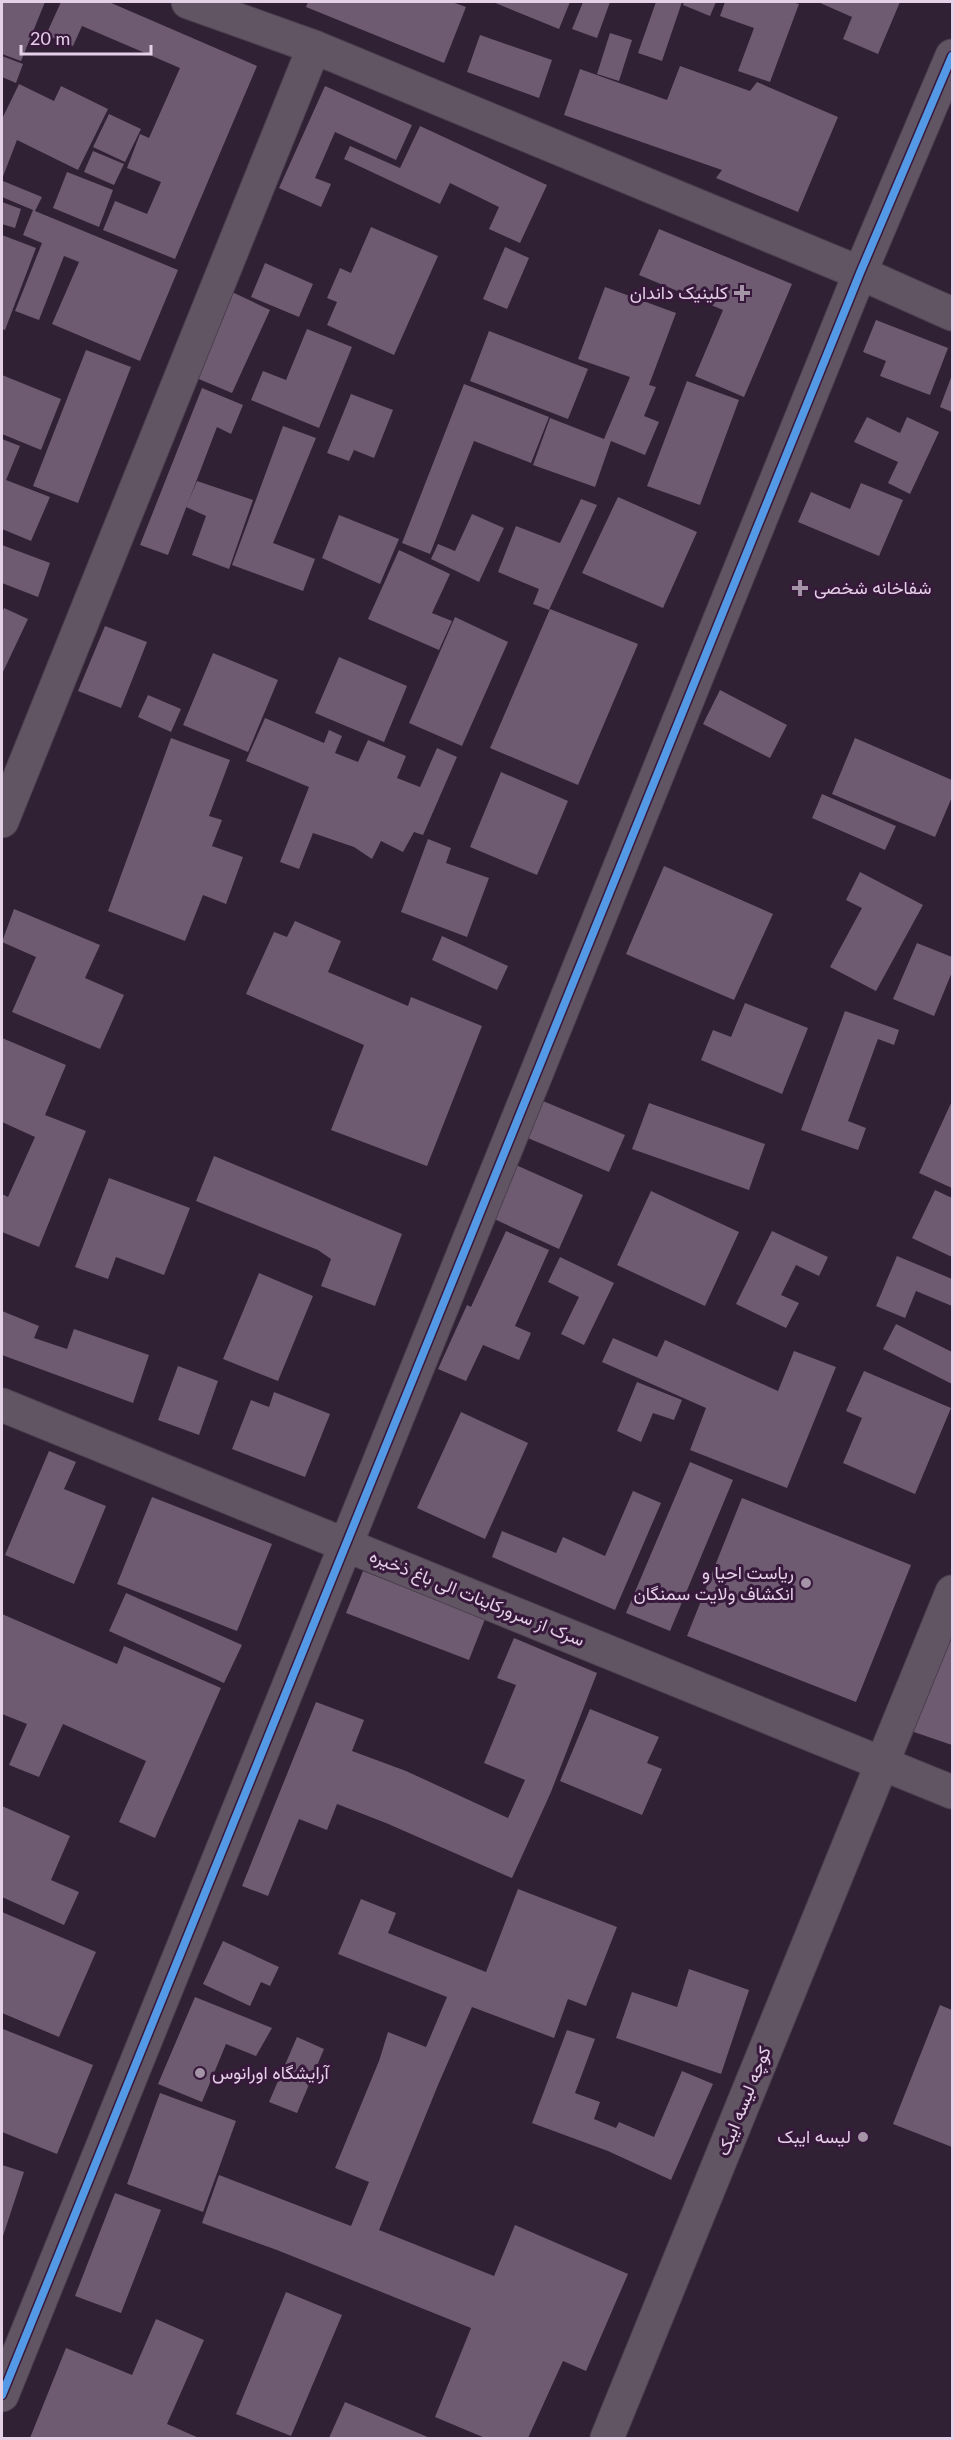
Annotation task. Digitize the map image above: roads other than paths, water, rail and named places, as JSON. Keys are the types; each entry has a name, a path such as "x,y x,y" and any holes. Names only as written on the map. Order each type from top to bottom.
{"street":[{"path":"188,2 314,47 860,273 952,314"},
{"path":"2,821 314,47"},
{"path":"2,2395 860,273 952,56"},
{"name":"سرک از سرورکاینات الی باغ ذخیره","path":"2,1405 952,1792"},
{"name":"کوچه لیسه ایبک","path":"607,2439 952,1592"}],"place":[{"name":"کلینیک داندان","path":"742,293"},
{"name":"شفاخانه شخصی","path":"800,588"},
{"name":"ریاست احیا و انکشاف ولایت سمنگان","path":"806,1583"},
{"name":"آرایشگاه اورانوس","path":"200,2073"},
{"name":"لیسه ایبک","path":"863,2137"}]}
